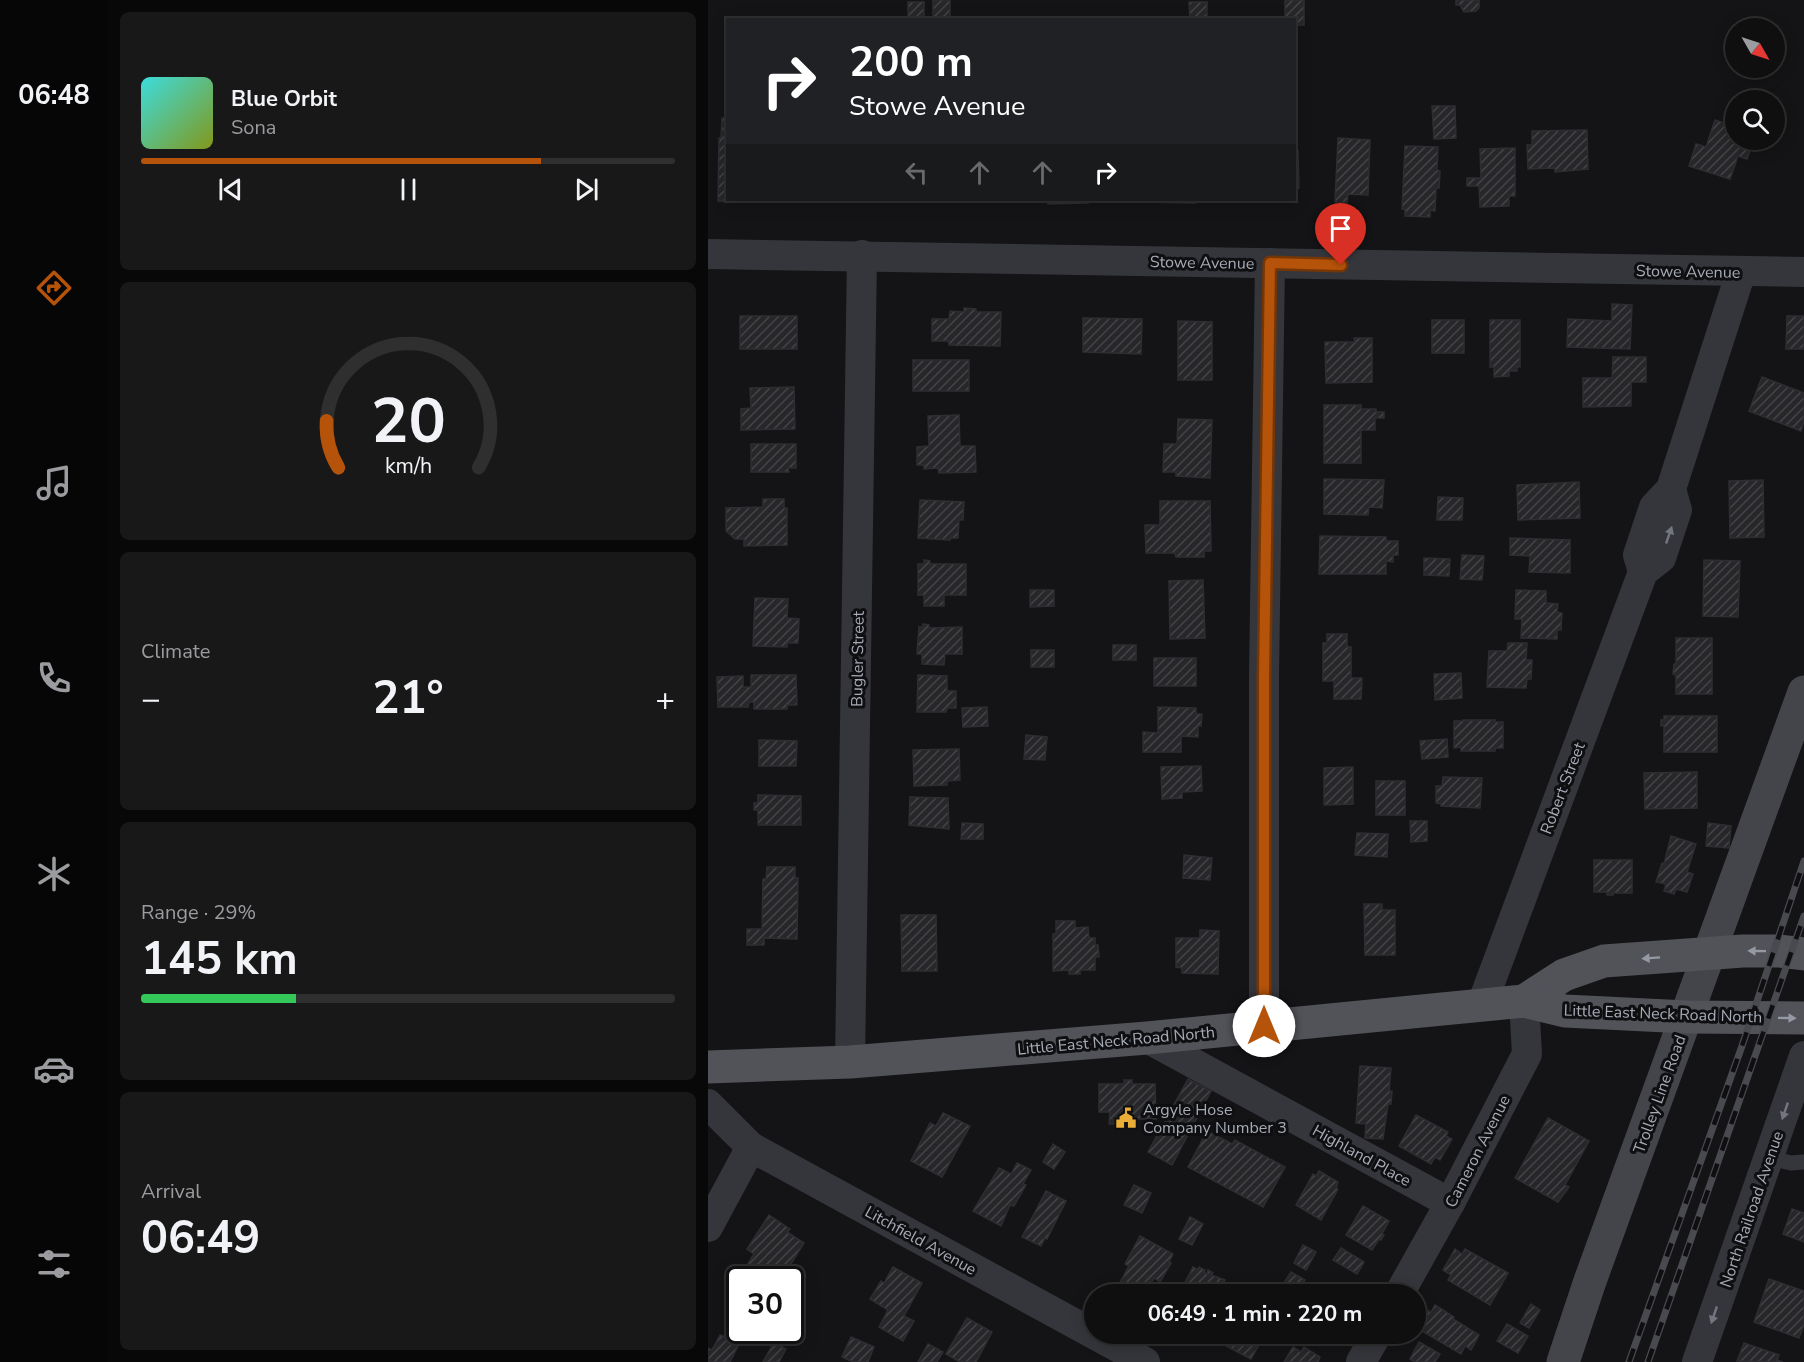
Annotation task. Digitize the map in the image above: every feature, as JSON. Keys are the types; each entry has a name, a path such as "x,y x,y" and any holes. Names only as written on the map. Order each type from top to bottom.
{"main road":[{"name":"Trolley Line Road","path":"1563,1362 1590,1281 1804,692"},
{"name":"Little East Neck Road North","path":"1524,1000 1564,975 1604,961 1750,951 1804,954"},
{"name":"Little East Neck Road North","path":"708,1067 850,1062 1146,1038 1524,1000 1565,1011 1687,1017 1804,1018"}],"street":[{"name":"Stowe Avenue","path":"708,254 1804,272"},
{"name":"Bugler Street","path":"850,1062 862,255"},
{"path":"1264,1026 1264,676 1270,263"},
{"name":"Robert Street","path":"1482,1004 1643,572 1638,555 1654,507 1671,489 1741,272"},
{"name":"Cameron Avenue","path":"1405,1284 1450,1203 1527,1054 1524,1000"},
{"name":"Highland Place","path":"1146,1038 1450,1203"},
{"name":"North Railroad Avenue","path":"1697,1362 1804,1056"},
{"name":"Litchfield Avenue","path":"708,1104 751,1147 1145,1362"},
{"path":"708,1227 751,1147"},
{"path":"1361,1362 1371,1344"}],"lane":[{"path":"1768,1158 1791,1163 1804,1162"}],"building":[{"path":"933,0 950,0 949,18 933,18"},
{"path":"1285,0 1304,0 1304,25 1296,25 1296,18 1285,18"},
{"path":"1456,0 1479,0 1479,8 1476,11 1464,12 1460,5 1456,5"},
{"path":"908,2 924,2 924,18 908,18"},
{"path":"1189,2 1207,2 1207,18 1190,18"},
{"path":"1432,106 1455,106 1456,138 1434,139"},
{"path":"722,118 726,118 726,201 718,201 719,138 721,138"},
{"path":"1715,120 1725,123 1725,150 1750,150 1747,159 1738,156 1730,179 1689,166 1696,144 1706,147"},
{"path":"1587,130 1588,169 1555,172 1555,168 1528,169 1527,145 1532,145 1532,131"},
{"path":"1338,138 1370,140 1368,195 1348,194 1347,203 1335,202"},
{"path":"1405,146 1438,147 1439,188 1436,188 1435,211 1430,210 1430,217 1405,216 1405,209 1402,209"},
{"path":"1515,148 1515,196 1509,196 1509,206 1480,207 1479,186 1467,186 1467,178 1481,178 1480,149"},
{"path":"1298,151 1299,188 1296,188 1296,152"},
{"path":"1048,201 1088,201 1088,203 1048,204"},
{"path":"1195,201 1195,203 1144,202"},
{"path":"1612,304 1632,305 1630,349 1567,347 1568,319 1612,321"},
{"path":"964,308 976,309 976,312 1001,312 1000,346 949,345 949,341 932,341 932,319 949,319 950,311 964,312"},
{"path":"740,316 797,316 797,349 740,349"},
{"path":"1787,316 1804,316 1804,349 1786,349"},
{"path":"1083,318 1142,319 1141,354 1083,352"},
{"path":"1432,320 1464,320 1464,353 1432,353"},
{"path":"1490,320 1520,320 1520,367 1517,366 1517,371 1509,371 1509,376 1494,377 1494,367 1490,367"},
{"path":"1178,321 1212,322 1212,380 1178,380"},
{"path":"1354,338 1372,338 1372,382 1326,383 1325,342 1355,342"},
{"path":"1613,357 1646,357 1646,382 1631,382 1631,406 1583,407 1583,378 1612,378"},
{"path":"913,360 969,360 969,391 913,391"},
{"path":"1762,377 1804,393 1804,421 1801,431 1749,411"},
{"path":"794,387 795,429 741,430 741,409 751,408 750,388"},
{"path":"1324,405 1361,405 1361,409 1376,409 1376,412 1384,412 1384,418 1375,418 1375,430 1361,430 1361,463 1324,463"},
{"path":"959,415 960,446 975,446 976,472 939,473 938,468 924,469 924,465 917,465 917,447 929,446 928,416"},
{"path":"1178,419 1212,420 1210,478 1176,476 1176,472 1163,472 1164,444 1177,444"},
{"path":"751,444 796,444 796,468 788,468 789,472 751,472"},
{"path":"1324,479 1384,480 1382,508 1369,507 1368,515 1324,514"},
{"path":"1763,480 1764,537 1730,538 1729,481"},
{"path":"1579,482 1580,518 1518,520 1517,485"},
{"path":"1438,497 1463,498 1462,520 1437,520"},
{"path":"763,499 784,499 784,508 787,508 787,545 744,546 744,539 735,539 726,531 726,508 763,507"},
{"path":"920,500 964,502 963,520 959,520 958,538 950,540 918,538"},
{"path":"1160,501 1210,501 1211,551 1204,551 1204,557 1176,557 1175,553 1146,553 1145,525 1160,525"},
{"path":"1320,536 1386,537 1386,541 1398,541 1398,555 1393,555 1393,562 1386,561 1386,574 1319,574"},
{"path":"1510,538 1570,540 1570,573 1529,572 1530,556 1510,555"},
{"path":"1462,555 1484,556 1482,580 1460,579"},
{"path":"1424,558 1450,559 1449,576 1424,575"},
{"path":"924,560 930,561 930,564 966,564 966,595 944,595 944,606 924,606 924,595 918,595 918,564 924,564"},
{"path":"1704,560 1740,561 1738,617 1703,616"},
{"path":"1203,580 1205,638 1170,639 1169,581"},
{"path":"1030,590 1054,590 1054,606 1030,607"},
{"path":"1516,590 1546,591 1546,603 1558,604 1557,612 1562,613 1561,630 1557,630 1557,639 1521,638 1522,619 1515,619"},
{"path":"755,598 788,599 787,618 799,619 798,643 787,643 787,647 753,646"},
{"path":"923,624 929,625 929,628 962,627 962,654 945,654 944,665 922,664 922,654 917,654 919,627 923,627"},
{"path":"1327,634 1347,634 1347,647 1351,647 1351,678 1362,678 1361,699 1334,699 1334,681 1323,681 1323,643 1327,643"},
{"path":"1676,638 1712,638 1712,694 1676,694 1676,675 1673,674 1674,664 1676,664"},
{"path":"1508,643 1527,643 1526,660 1532,660 1531,679 1527,679 1526,688 1487,687 1489,651 1507,651"},
{"path":"1113,645 1136,645 1136,660 1113,660"},
{"path":"1031,650 1054,650 1054,667 1031,667"},
{"path":"1154,658 1196,658 1196,686 1154,686"},
{"path":"1461,673 1462,698 1435,700 1434,674"},
{"path":"751,675 796,675 797,705 787,705 787,709 754,709 754,702 749,702 748,707 718,707 717,677 743,676 743,687 751,687"},
{"path":"918,675 947,676 947,691 956,691 956,708 947,708 946,712 917,712"},
{"path":"987,707 988,726 963,727 962,708"},
{"path":"1158,707 1196,708 1196,714 1202,714 1201,726 1198,726 1198,737 1181,736 1181,752 1143,752 1143,732 1158,733"},
{"path":"1664,716 1717,716 1717,752 1664,752 1664,725 1661,726 1661,720 1664,720"},
{"path":"1454,721 1503,722 1503,748 1495,748 1495,751 1461,751 1461,747 1454,748"},
{"path":"1026,735 1047,737 1045,760 1024,759"},
{"path":"1447,739 1448,757 1422,759 1420,741"},
{"path":"759,740 797,741 796,766 759,766"},
{"path":"959,749 960,780 947,781 947,785 914,786 913,750"},
{"path":"1201,766 1202,791 1182,792 1182,798 1162,799 1161,767"},
{"path":"1353,767 1353,804 1324,805 1324,768"},
{"path":"1697,772 1697,808 1645,809 1644,773"},
{"path":"1443,777 1482,778 1480,808 1441,806 1436,803 1436,786 1442,786"},
{"path":"1376,781 1405,781 1405,815 1376,815"},
{"path":"758,795 801,796 801,825 758,825 758,810 754,810 754,803 758,803"},
{"path":"910,797 948,798 949,829 909,825"},
{"path":"1410,821 1427,821 1427,841 1411,842"},
{"path":"962,823 983,824 983,839 961,839"},
{"path":"1708,823 1731,826 1729,848 1706,846"},
{"path":"1357,833 1388,834 1387,857 1355,855"},
{"path":"1671,836 1696,844 1687,872 1693,874 1687,892 1676,889 1674,894 1664,891 1666,884 1656,882 1662,863 1664,864"},
{"path":"1184,855 1212,858 1210,880 1183,878"},
{"path":"1594,860 1632,860 1632,893 1607,895 1607,892 1594,892"},
{"path":"767,867 795,867 795,878 798,878 797,939 764,938 764,945 747,945 747,929 762,929 763,879 766,879"},
{"path":"1364,904 1382,904 1382,910 1395,910 1395,955 1365,955"},
{"path":"901,915 936,915 937,971 902,971"},
{"path":"1056,921 1075,921 1075,928 1088,927 1089,938 1095,938 1095,945 1098,945 1099,957 1095,957 1095,970 1080,970 1080,974 1069,974 1069,970 1053,971 1053,934 1056,934"},
{"path":"1200,930 1219,931 1218,974 1182,973 1182,968 1176,967 1176,938 1200,938"},
{"path":"1360,1066 1391,1068 1389,1091 1392,1091 1391,1104 1388,1104 1383,1139 1365,1138 1366,1124 1356,1123"},
{"path":"1188,1079 1211,1091 1172,1165 1148,1152"},
{"path":"1124,1080 1132,1080 1132,1084 1155,1084 1156,1119 1125,1119 1125,1124 1109,1124 1110,1112 1099,1112 1099,1084 1124,1084"},
{"path":"943,1113 970,1126 942,1177 911,1161 930,1123 936,1126"},
{"path":"1416,1115 1448,1132 1446,1136 1452,1139 1440,1160 1435,1157 1431,1164 1399,1146"},
{"path":"1548,1118 1589,1141 1565,1185 1569,1187 1558,1202 1515,1178"},
{"path":"1207,1131 1232,1144 1235,1140 1285,1167 1263,1207 1188,1167"},
{"path":"1053,1144 1065,1152 1054,1169 1043,1162"},
{"path":"1017,1163 1031,1170 1023,1184 1026,1185 1014,1206 1010,1205 1001,1226 973,1211 999,1168 1011,1174"},
{"path":"1319,1171 1338,1182 1336,1188 1338,1189 1321,1220 1296,1205 1313,1174 1316,1176"},
{"path":"1134,1185 1151,1193 1142,1213 1124,1205"},
{"path":"1046,1191 1066,1201 1047,1239 1045,1238 1041,1246 1022,1237"},
{"path":"1363,1206 1389,1221 1382,1234 1384,1235 1372,1250 1346,1235"},
{"path":"1792,1209 1804,1213 1804,1242 1783,1234"},
{"path":"769,1215 790,1229 787,1232 804,1243 790,1266 746,1266 754,1254 747,1249"},
{"path":"1190,1217 1203,1224 1192,1245 1179,1239"},
{"path":"1140,1236 1173,1254 1169,1262 1171,1263 1160,1282 1154,1278 1151,1284 1119,1284 1129,1266 1125,1264"},
{"path":"1303,1245 1316,1252 1306,1270 1294,1263"},
{"path":"1341,1248 1364,1262 1357,1274 1333,1260"},
{"path":"1455,1249 1462,1254 1465,1249 1508,1273 1490,1305 1448,1280 1451,1275 1443,1270"},
{"path":"893,1267 922,1283 904,1316 914,1321 903,1341 879,1327 888,1310 870,1299 881,1281 884,1283"},
{"path":"1193,1267 1205,1270 1207,1274 1208,1270 1213,1273 1211,1275 1225,1280 1223,1284 1184,1284"},
{"path":"1291,1272 1305,1280 1302,1284 1283,1284"},
{"path":"1769,1279 1804,1291 1804,1325 1799,1338 1754,1322"},
{"path":"1531,1304 1540,1310 1529,1328 1520,1323"},
{"path":"1435,1305 1479,1335 1471,1350 1465,1346 1461,1354 1426,1333 1426,1310 1431,1312"},
{"path":"967,1318 992,1332 976,1362 960,1362 946,1354"},
{"path":"1507,1324 1528,1336 1518,1353 1497,1341"},
{"path":"720,1335 726,1337 726,1344 738,1346 730,1362 708,1362 708,1348 712,1350"},
{"path":"851,1337 874,1347 868,1362 853,1362 842,1357"},
{"path":"1744,1343 1779,1355 1777,1360 1783,1362 1737,1361"},
{"path":"773,1344 786,1349 779,1362 763,1362"},
{"path":"928,1344 943,1352 937,1362 918,1362"},
{"path":"1227,1344 1259,1344 1251,1359 1226,1346"},
{"path":"1418,1344 1422,1344 1440,1354 1435,1362 1415,1362 1410,1359"},
{"path":"1293,1347 1301,1352 1304,1347 1320,1357 1318,1362 1284,1362"}],"railway":[{"path":"1629,1362 1742,1046 1804,861"},
{"path":"1648,1362 1804,916"}],"place":[{"name":"Argyle Hose Company Number 3","path":"1126,1118"}],"route":[{"path":"1264,1026 1264,676 1270,263 1341,265"}]}
